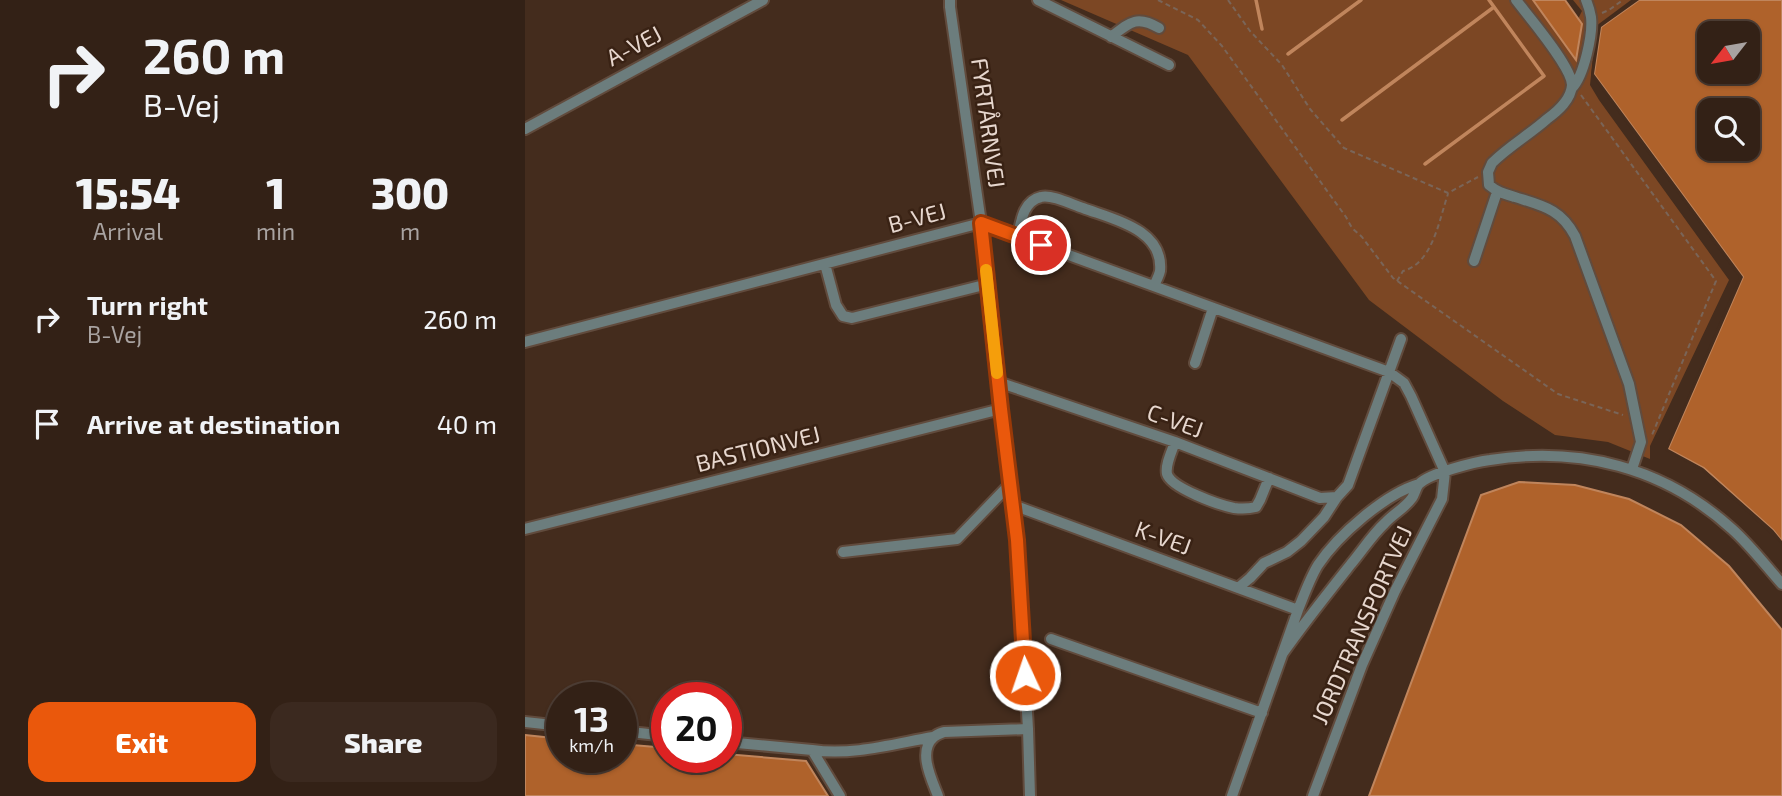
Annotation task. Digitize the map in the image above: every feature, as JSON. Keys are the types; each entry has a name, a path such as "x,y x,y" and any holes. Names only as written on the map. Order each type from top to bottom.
{"street":[{"name":"A-VEJ","path":"525,129 763,0"},
{"name":"FYRTÅRNVEJ","path":"950,0 981,223 1017,540 1030,796"},
{"path":"1038,0 1169,65"},
{"path":"1516,0 1564,64 1571,78 1572,88"},
{"path":"1586,0 1591,18 1584,64 1577,83 1566,102 1547,120 1492,163 1488,172 1489,185 1497,192 1545,206 1559,214 1576,236 1629,384 1641,442 1632,469"},
{"path":"1111,37 1130,22 1145,20 1159,28"},
{"path":"1474,261 1497,192"},
{"path":"1018,236 1023,213 1041,197 1052,197 1104,216 1139,230 1149,237 1157,253 1160,268 1154,286"},
{"name":"B-VEJ","path":"525,342 981,223 1389,372"},
{"path":"825,264 835,305 843,316 852,318 988,284"},
{"path":"1195,363 1213,307"},
{"path":"1238,588 1264,563 1294,547 1324,517 1348,485 1401,339"},
{"path":"1389,372 1404,383 1445,472"},
{"name":"C-VEJ","path":"998,382 1175,442 1320,498 1338,497"},
{"name":"BASTIONVEJ","path":"525,530 1001,409"},
{"path":"1175,442 1166,470 1170,480 1184,489 1215,501 1232,507 1256,507 1269,478"},
{"path":"1232,796 1298,610 1318,565 1350,529 1370,512 1406,488 1445,472 1479,462 1517,456 1556,455 1595,460 1632,469 1668,485 1702,505 1733,529 1782,584"},
{"name":"JORDTRANSPORTVEJ","path":"1313,796 1362,665 1395,591 1442,499 1445,472"},
{"path":"843,552 957,539 1010,484"},
{"path":"1283,653 1384,523 1413,498 1419,484"},
{"name":"K-VEJ","path":"1013,505 1298,610"},
{"path":"1051,639 1262,713"},
{"path":"525,722 546,724"},
{"path":"742,744 829,753 869,749 933,737 944,732 1028,729"},
{"path":"933,737 926,750 927,765 938,796"},
{"path":"811,750 840,796"}],"path":[{"path":"1158,0 1198,20 1222,46 1352,228 1362,237 1392,278 1558,394 1637,419"},
{"path":"1228,0 1250,31 1282,65 1310,109 1344,148 1448,193"},
{"path":"1591,18 1623,0"},
{"path":"1572,88 1576,89 1716,281 1651,438"},
{"path":"1397,281 1403,271 1410,269 1429,251 1448,193 1488,172"}],"shaded area":[{"path":"1061,0 1533,0 1576,59 1582,25 1578,19 1582,11 1573,0 1631,0 1596,26 1590,85 1729,280 1650,446 1650,459 1608,442 1555,435 1503,401 1369,300 1188,55"},
{"path":"1533,0 1565,0 1582,24 1576,60"},
{"path":"1639,0 1782,0 1782,541 1704,468 1668,449 1743,277 1594,74 1601,27"},
{"path":"1519,482 1575,485 1629,499 1681,525 1729,566 1782,630 1782,796 1369,796 1481,495"},
{"path":"525,735 546,737 546,773 637,773 637,745 651,747 651,773 742,773 742,755 806,761 828,796 525,796"}],"pier":[{"path":"1633,0 1639,0 1601,27 1594,74 1743,277 1668,449 1703,468 1773,530 1782,544 1701,470 1665,450 1739,277 1591,75 1598,26"}],"waterway":[{"path":"1256,0 1262,29"},
{"path":"1288,54 1361,0"},
{"path":"1425,164 1544,76 1489,0"},
{"path":"1342,120 1494,7"}],"slow traffic":[{"path":"986,270 997,373"}],"route":[{"path":"1025,675 1017,540 981,223 1041,245"}]}
